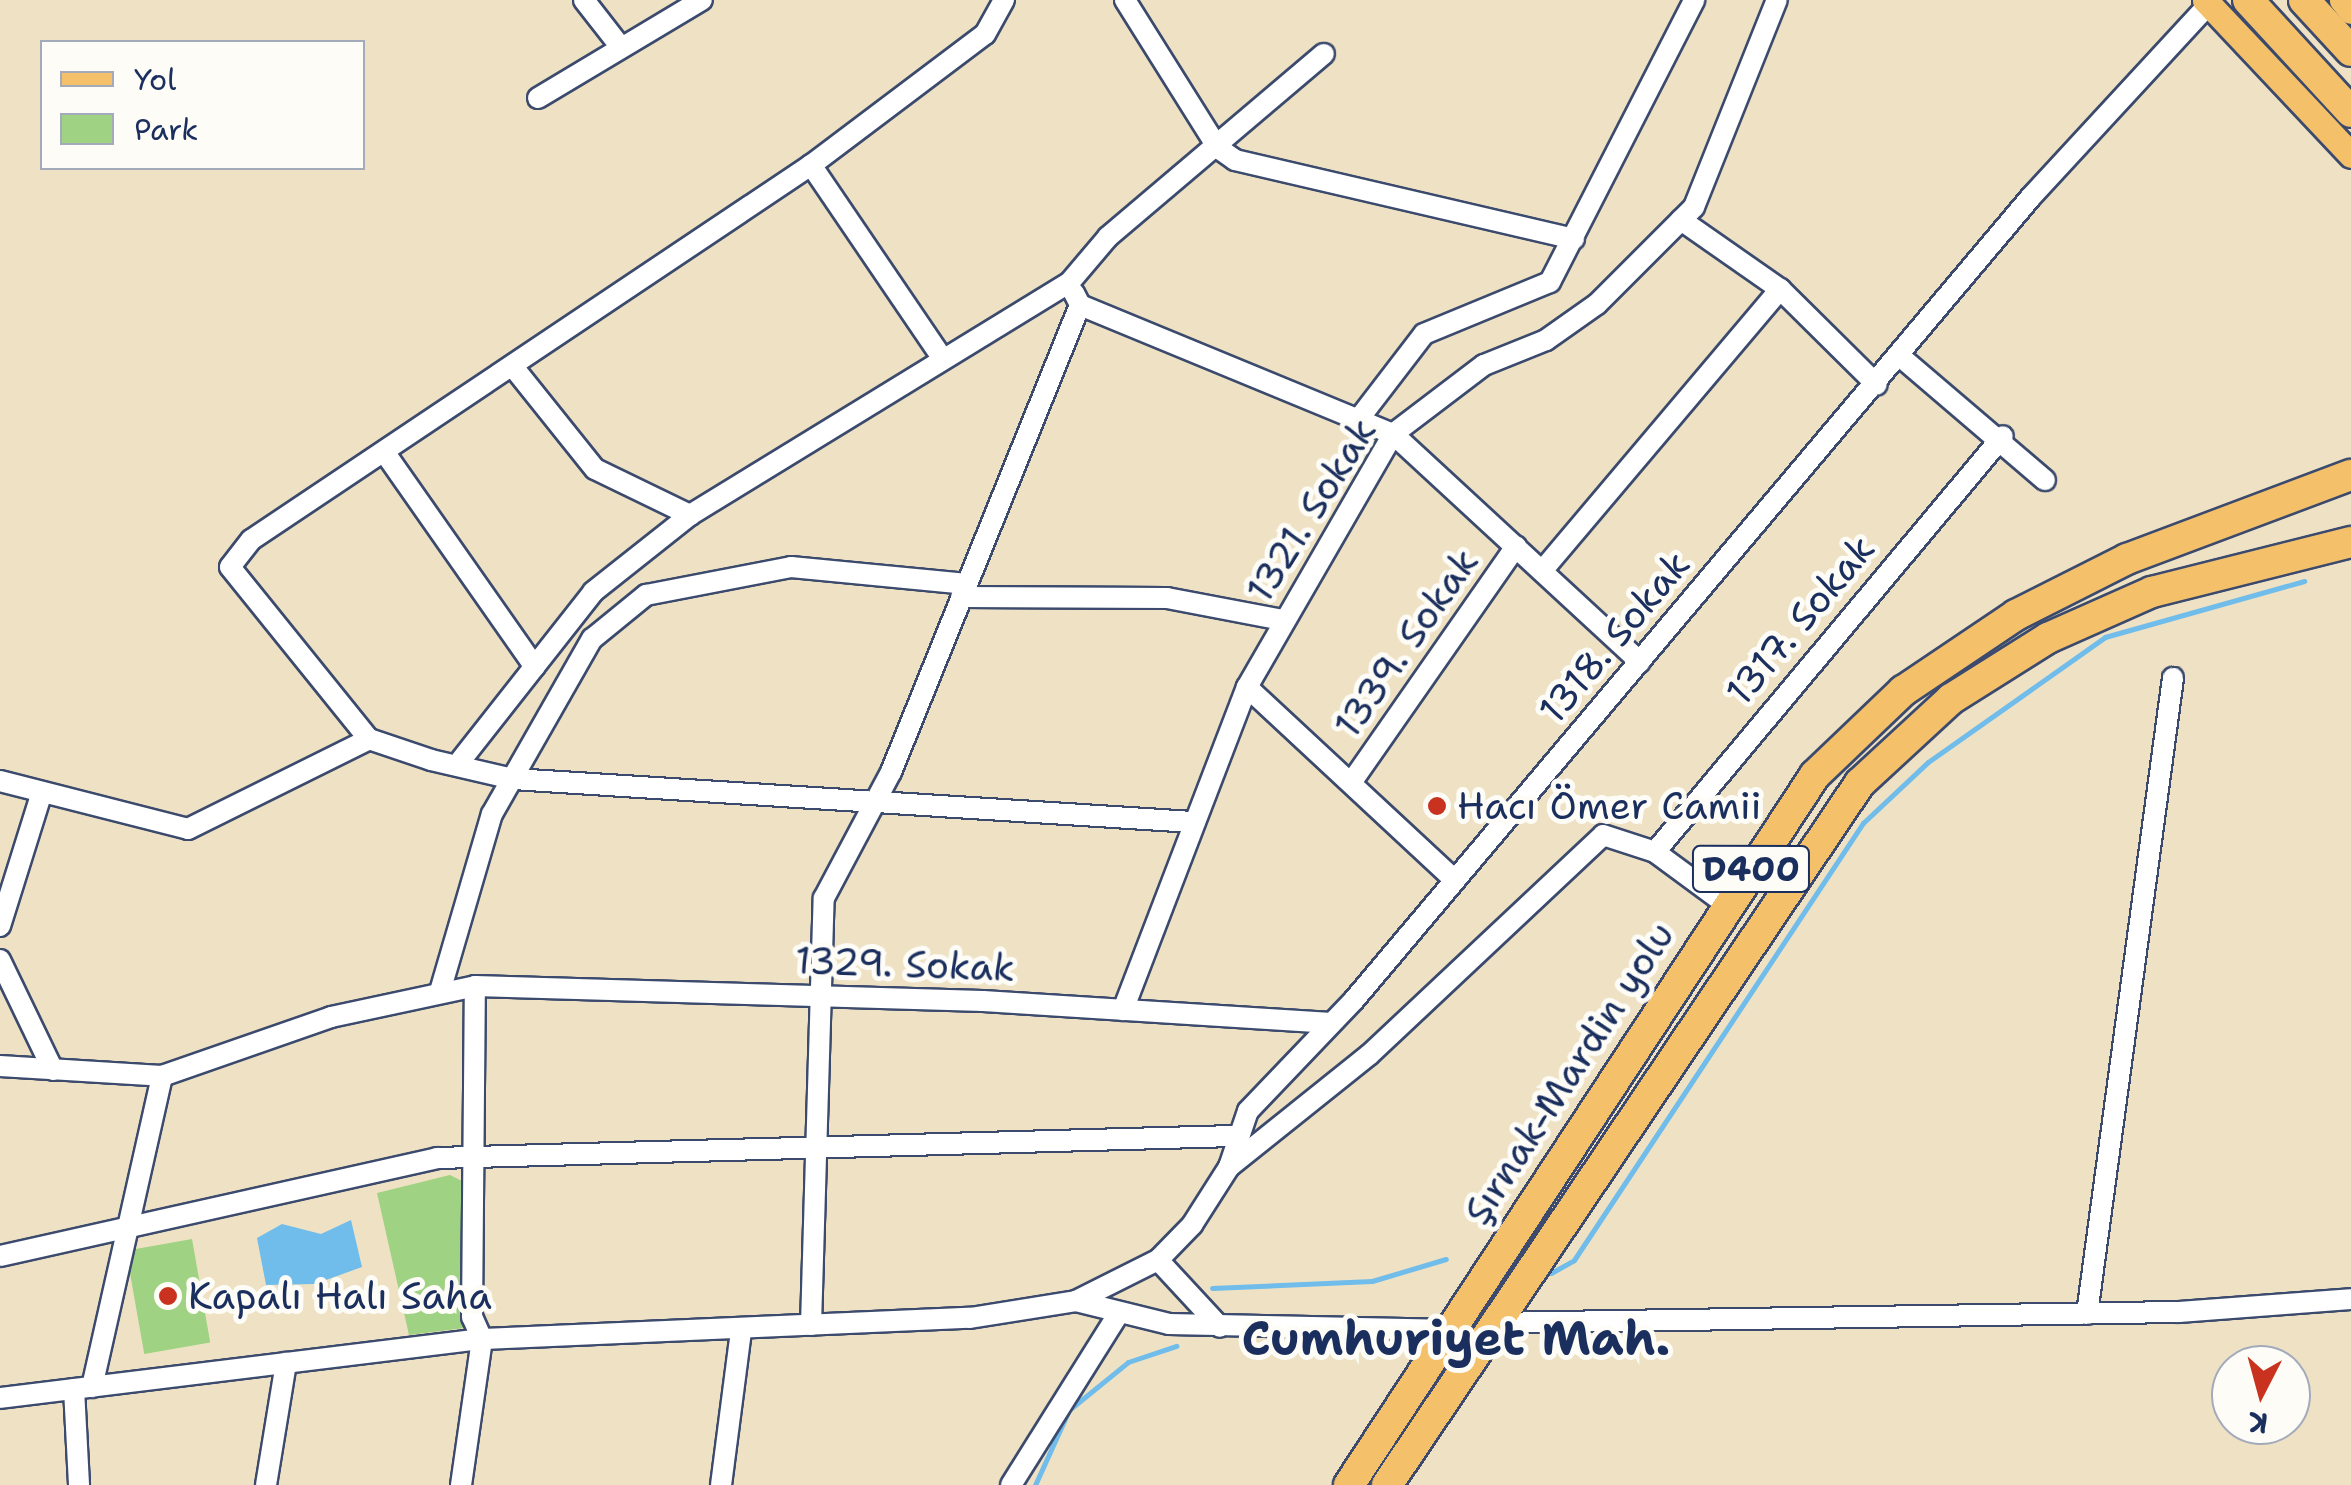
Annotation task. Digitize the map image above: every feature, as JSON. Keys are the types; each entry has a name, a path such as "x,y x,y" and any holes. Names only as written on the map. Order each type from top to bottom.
{"highway":[{"path":"2248,0 2351,112"},
{"path":"2304,0 2351,52"},
{"name":"Şırnak-Mardin yolu","path":"1349,1485 1815,775 1903,691 2016,615 2128,559 2351,476"},
{"name":"Şırnak-Mardin yolu","path":"1386,1485 1860,783 1951,698 2048,638 2152,592 2351,542"}],"main road":[{"path":"2342,0 2351,10"},
{"path":"2207,2 2351,155"}],"street":[{"path":"584,0 619,46"},
{"path":"538,98 619,46 702,0"},
{"path":"1004,0 984,34 810,165 514,368 251,540 230,567 369,738 461,760 513,779 870,797 1193,822"},
{"path":"1125,0 1218,148 1574,239"},
{"path":"1358,420 1424,334 1537,292 1574,239 1694,0"},
{"name":"1321. Sokak","path":"1123,1010 1247,686 1393,434 1484,365 1546,340 1597,304 1682,220 1744,98 1776,0"},
{"name":"1318. Sokak","path":"1076,1301 1158,1260 1229,1168 1235,1136 1902,358 2030,198 2207,2"},
{"path":"461,760 594,592 690,515 784,463 940,355 1069,282 1108,237 1218,148 1324,54"},
{"path":"810,165 940,355"},
{"path":"1682,220 1780,289 1876,385"},
{"path":"1069,282 1080,305 1393,434 1640,662"},
{"path":"1542,571 1780,289"},
{"path":"812,1326 814,996 824,898 870,797 890,772 1080,305"},
{"path":"1902,358 2002,436 2046,480"},
{"path":"514,368 595,469 690,515"},
{"name":"1317. Sokak","path":"1655,852 2002,436"},
{"path":"385,453 534,667"},
{"name":"1339. Sokak","path":"1353,780 1516,546"},
{"path":"441,988 474,861 513,779 592,639 646,595 792,567 964,590 1167,598 1282,620"},
{"path":"2088,1314 2173,678"},
{"path":"1247,686 1353,780 1455,880"},
{"path":"0,781 41,795 188,829 369,738"},
{"path":"0,926 41,795"},
{"path":"1229,1168 1369,1056 1603,836 1655,852 1727,904"},
{"path":"0,960 52,1070"},
{"path":"461,1485 482,1339 472,1317 476,986"},
{"name":"1329. Sokak","path":"162,1076 441,988 476,986 814,996 1331,1023"},
{"path":"0,1066 162,1076 83,1388 80,1485"},
{"path":"0,1256 438,1158 814,1149 942,1138 1235,1136"},
{"path":"1158,1260 1220,1327"},
{"path":"1492,1323 2088,1314 2351,1298"},
{"path":"0,1398 482,1339 970,1318 1076,1301 1118,1313 1220,1327 1452,1330"},
{"path":"1011,1485 1118,1313"},
{"path":"720,1485 741,1330"},
{"path":"266,1485 286,1363"}],"green space":[{"path":"450,1175 466,1183 464,1328 409,1335 377,1193"},
{"name":"Kapalı Halı Saha","path":"192,1239 210,1342 144,1354 126,1251"}],"water":[{"path":"351,1220 362,1267 315,1284 266,1285 257,1238 282,1224 321,1234"}],"waterway":[{"path":"1551,1273 1574,1260 1863,823 1928,762 2105,637 2304,581"},
{"path":"1212,1288 1372,1281 1446,1259"},
{"path":"1035,1485 1069,1410 1128,1362 1176,1346"}],"place":[{"name":"Hacı Ömer Camii","path":"1437,806"},
{"name":"Kapalı Halı Saha","path":"168,1296"}],"district":[{"name":"Cumhuriyet Mah.","path":"1456,1339"}]}
